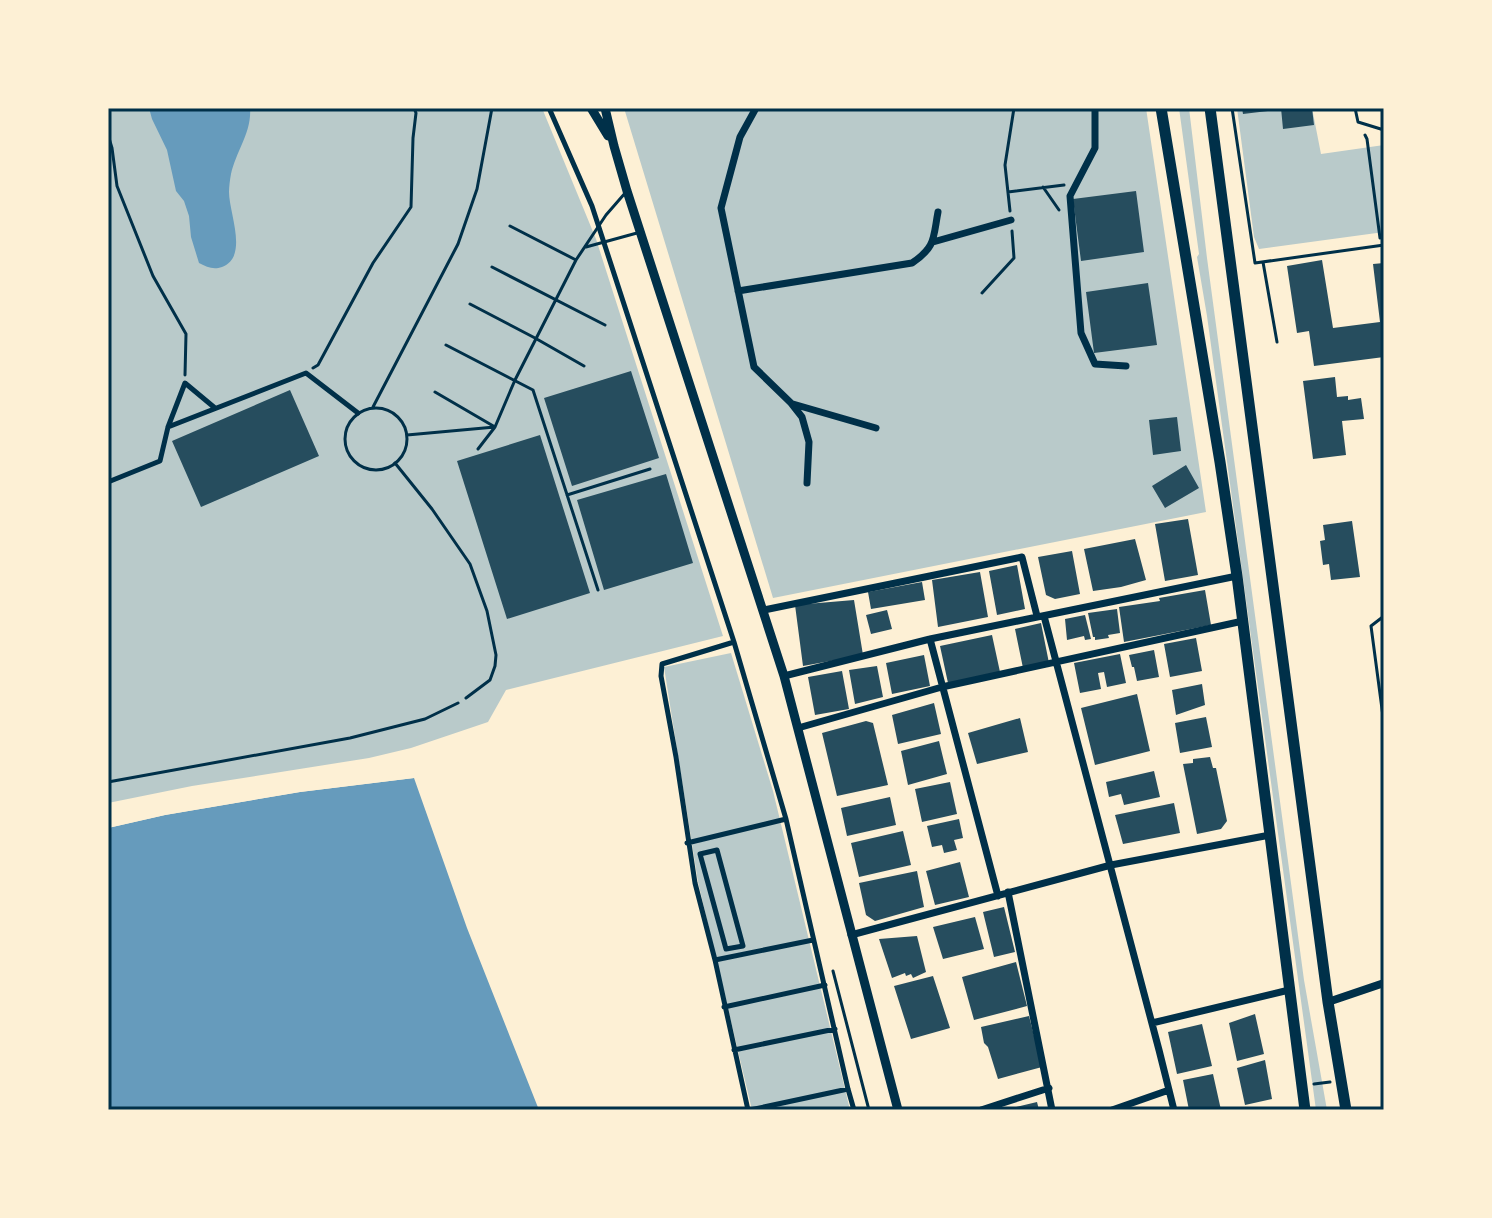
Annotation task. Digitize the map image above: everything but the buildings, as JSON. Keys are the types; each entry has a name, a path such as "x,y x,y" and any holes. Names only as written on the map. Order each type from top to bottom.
{"highway":[{"path":"1161,108 1237,576 1305,1110"},
{"path":"1210,108 1328,1002 1346,1110"}],"main road":[{"path":"591,108 614,146"},
{"path":"605,108 627,191 784,676 898,1110"}],"street":[{"path":"549,108 592,206 734,642 786,819 854,1110"},
{"path":"756,108 740,137 721,208 754,367 802,417 809,442 807,483"},
{"path":"1095,108 1095,148 1070,196 1081,333 1095,364 1126,366"},
{"path":"738,291 912,263 927,253 933,242 938,212"},
{"path":"933,242 1011,220"},
{"path":"168,427 306,373 358,413"},
{"path":"108,482 160,461 168,427 185,383 215,408"},
{"path":"791,403 876,428"},
{"path":"764,610 1022,557 1057,663 1174,1110"},
{"path":"784,676 930,639 1237,576"},
{"path":"798,728 942,687 1243,621"},
{"path":"930,639 998,896"},
{"path":"734,642 662,664 661,676 695,883 749,1110 848,1089"},
{"path":"687,843 786,819"},
{"path":"851,935 1111,865 1270,835"},
{"path":"711,838 713,851"},
{"path":"717,850 743,946 726,949 700,854 713,851 717,850"},
{"path":"1008,892 1052,1110"},
{"path":"715,960 813,940"},
{"path":"735,948 737,956"},
{"path":"1328,1002 1384,983"},
{"path":"724,1007 825,984"},
{"path":"1152,1023 1289,990"},
{"path":"734,1050 835,1029"},
{"path":"981,1110 1049,1088"},
{"path":"1112,1110 1169,1090"}],"lane":[{"path":"373,407 458,244 477,189 492,108"},
{"path":"1232,108 1255,263 1383,245"},
{"path":"1355,108 1358,122 1384,130"},
{"path":"478,449 495,427 535,338 576,260 598,226 627,191"},
{"path":"510,226 576,260"},
{"path":"584,248 640,232"},
{"path":"1263,262 1277,342"},
{"path":"492,267 605,325"},
{"path":"470,304 584,366"},
{"path":"446,345 533,390 598,590"},
{"path":"435,392 495,427"},
{"path":"373,407 381,408 396,414 405,427 405,451 389,467 374,470 352,458 345,434 358,413 373,407"},
{"path":"407,435 495,427"},
{"path":"567,495 650,469"},
{"path":"1384,616 1371,626 1384,724"},
{"path":"108,782 350,738 425,719 458,703"}],"path":[{"path":"306,373 318,365 373,263 411,207 414,108"},
{"path":"982,293 1014,258 1005,165 1014,108"},
{"path":"1358,122 1367,139 1383,245"},
{"path":"108,135 122,199 153,276 186,334 185,383"},
{"path":"1008,192 1077,183"},
{"path":"1043,187 1072,228"},
{"path":"395,463 470,564 487,611 496,655 495,666 490,680 458,703"},
{"path":"1302,1086 1341,1080"}],"shaded area":[{"path":"108,108 542,108 596,239 723,636 506,690 488,722 411,748 108,803"},
{"path":"624,108 1146,108 1206,512 773,598"},
{"path":"1179,108 1189,108 1304,980 1327,1110 1316,1110"},
{"path":"1237,108 1312,108 1321,154 1384,145 1384,232 1259,249 1254,237"},
{"path":"731,653 773,791 850,1110 752,1110 698,882 664,667"}],"water":[{"path":"149,108 250,108 249,125 233,166 229,192 236,244 230,262 222,267 207,267 199,263 191,237 189,216 184,201 176,191 167,150"},
{"path":"414,778 467,928 539,1110 108,1110 108,828 300,792"}],"pier":[{"path":"417,776 300,792 108,828 108,824 164,812 299,788"}]}
